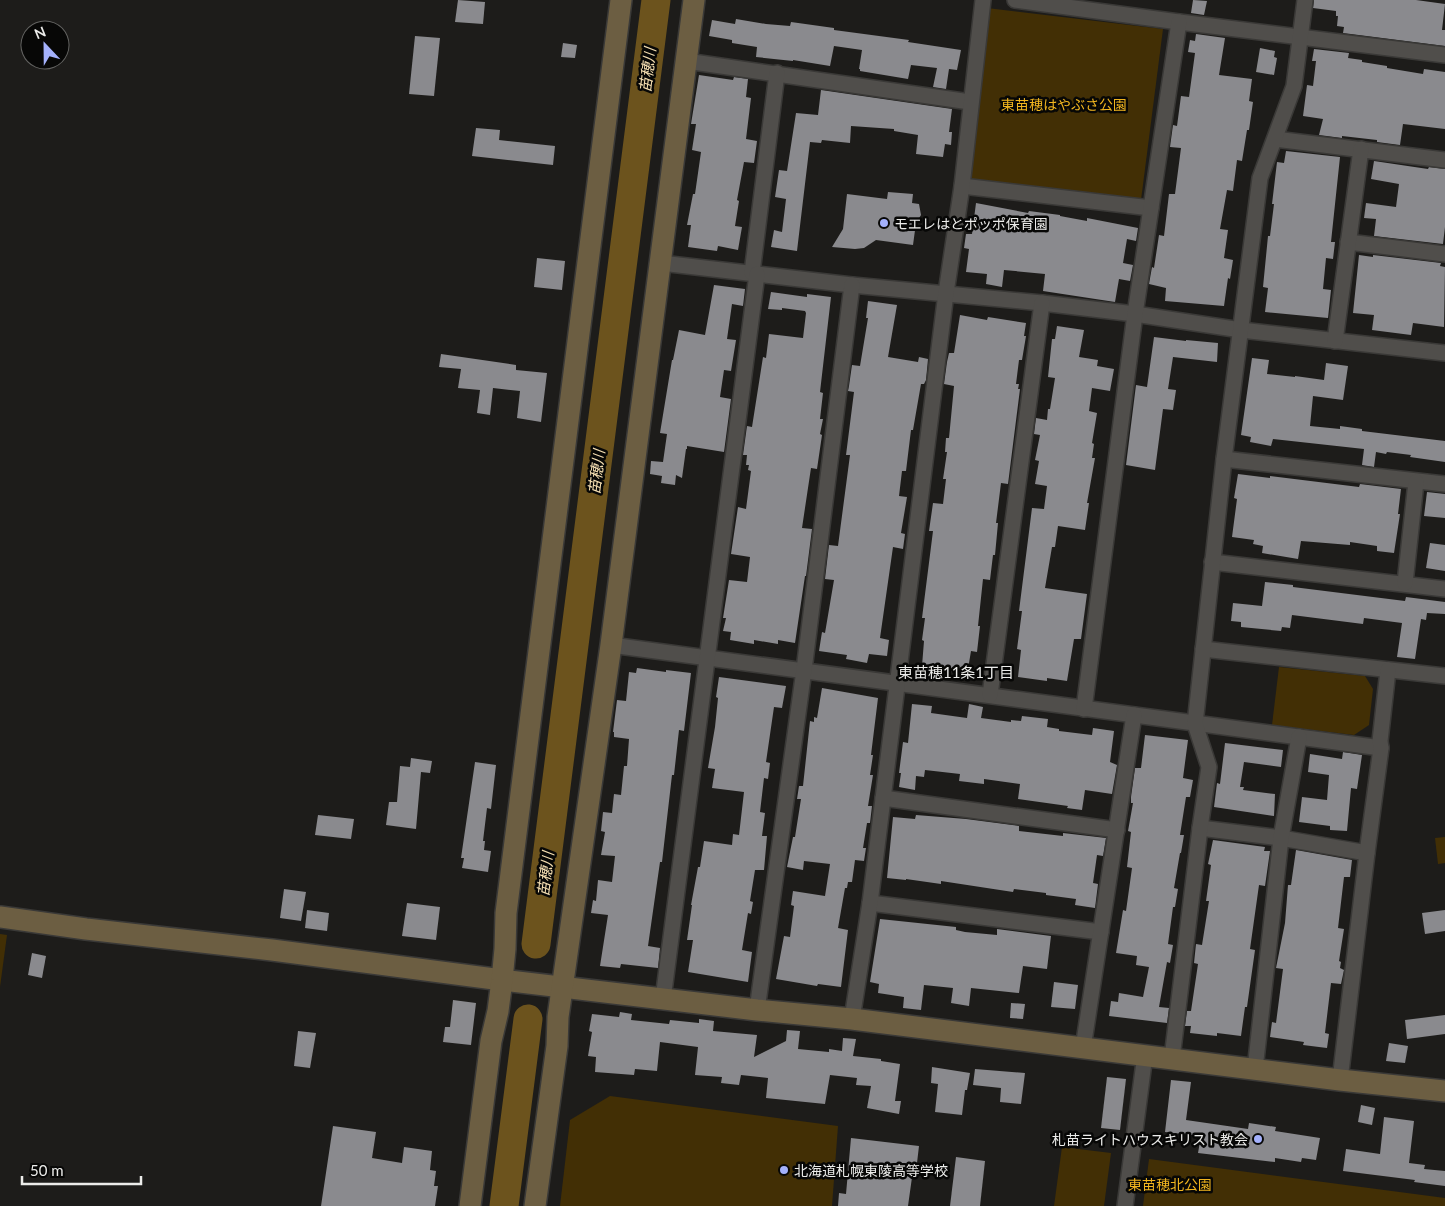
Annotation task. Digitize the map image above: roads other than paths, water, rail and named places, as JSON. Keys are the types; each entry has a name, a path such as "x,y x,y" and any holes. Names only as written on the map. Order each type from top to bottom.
{"street":[{"path":"470,1206 491,1041 502,980 506,913 621,0"},
{"path":"535,1206 562,987 611,645 694,0"},
{"path":"852,1019 870,903 946,293 962,186 983,0"},
{"path":"1015,0 1445,55"},
{"path":"1172,1058 1200,828 1210,767 1195,724 1224,459 1260,178 1294,86 1305,0"},
{"path":"1084,709 1135,314 1179,22"},
{"path":"686,61 970,102"},
{"path":"663,999 755,274 777,73"},
{"path":"1275,139 1445,160"},
{"path":"1335,341 1361,149"},
{"path":"962,186 1151,208"},
{"path":"1348,242 1445,254"},
{"path":"661,263 1042,302 1241,330 1445,353"},
{"path":"757,1010 804,670 852,284"},
{"path":"990,695 1042,302"},
{"path":"1224,459 1445,484"},
{"path":"1405,583 1416,482"},
{"path":"1212,562 1445,589"},
{"path":"611,645 1381,748"},
{"path":"1203,649 1445,676"},
{"path":"1340,1080 1381,748 1380,741 1388,670"},
{"path":"1083,1048 1134,715"},
{"path":"1255,1069 1282,838 1299,737"},
{"path":"883,798 1117,830"},
{"path":"1200,828 1282,838 1367,853"},
{"path":"870,903 1101,932"},
{"path":"0,917 502,980 757,1010 852,1019 1445,1092"},
{"path":"1125,1206 1145,1055"}],"waterway":[{"name":"苗穂川","path":"536,944 656,0"},
{"name":"苗穂川","path":"504,1206 528,1019"}],"place":[{"name":"モエレはとポッポ保育園","path":"884,223"},
{"name":"札苗ライトハウスキリスト教会","path":"1258,1139"},
{"name":"北海道札幌東陵高等学校","path":"784,1170"}],"district":[{"name":"東苗穂11条1丁目","path":"956,672"}],"park label":[{"name":"東苗穂はやぶさ公園","path":"1064,104"},
{"name":"東苗穂北公園","path":"1170,1184"}]}
